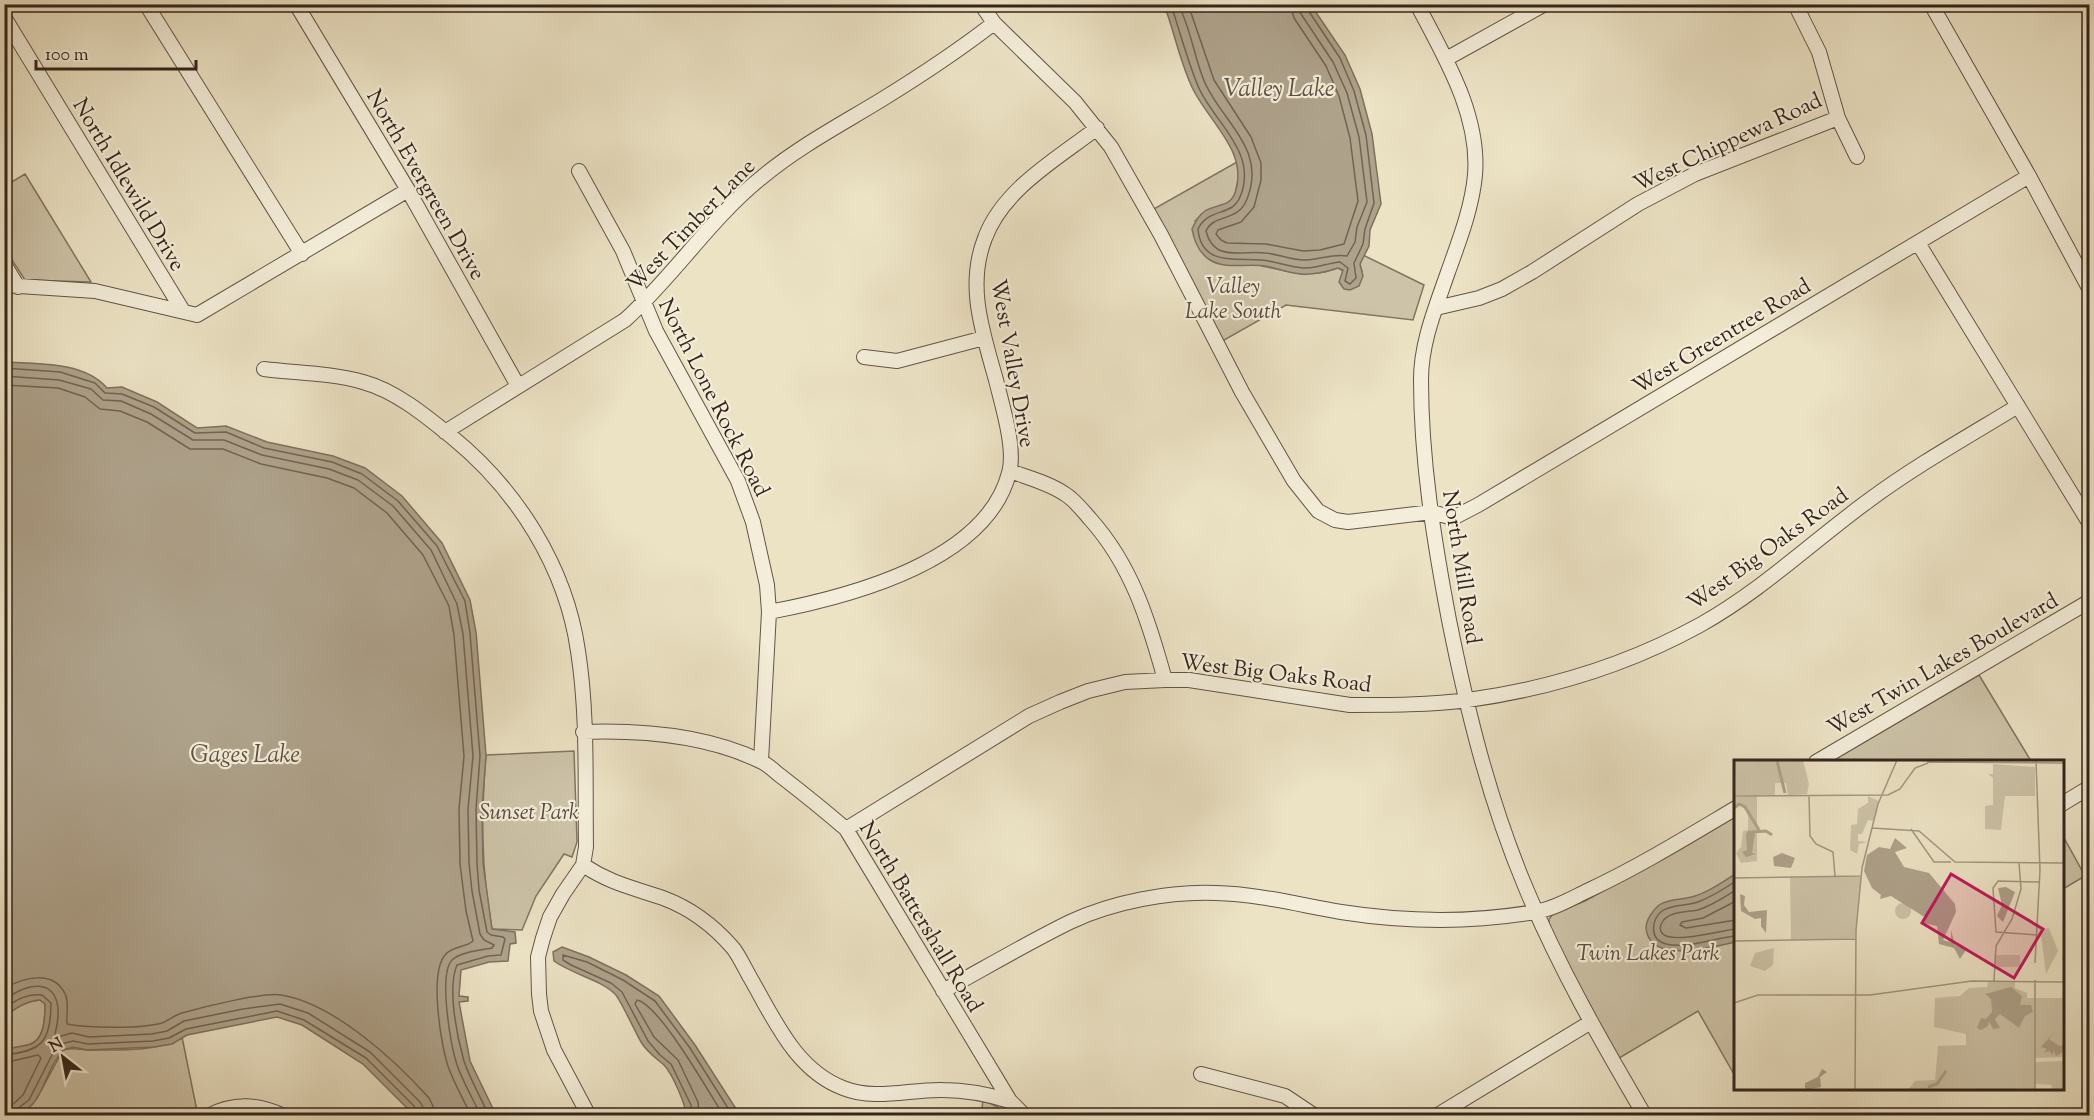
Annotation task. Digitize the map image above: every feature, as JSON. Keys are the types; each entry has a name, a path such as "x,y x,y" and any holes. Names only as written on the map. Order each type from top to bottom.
{"street":[{"path":"146,4 302,254"},
{"name":"North Evergreen Drive","path":"296,4 408,190 518,386"},
{"name":"West Greentree Road","path":"981,4 994,23 1075,102 1111,147 1161,235 1242,392 1305,496 1317,511 1335,520 1348,522 1432,512 1453,518 1478,506 2029,176"},
{"name":"North Mill Road","path":"1416,4 1446,59 1463,100 1474,147 1475,174 1470,204 1427,335 1421,376 1423,443 1442,584 1483,768 1512,854 1536,912 1591,1022 1645,1116"},
{"path":"1446,59 1545,4"},
{"name":"West Chippewa Road","path":"1436,308 1479,298 1502,289 1638,204 1695,174 1839,118 1818,52 1795,4"},
{"path":"1931,4 2029,176 2090,290"},
{"name":"North Idlewild Drive","path":"4,17 183,311"},
{"name":"West Timber Lane","path":"445,432 625,320 644,303 699,241 759,179 836,127 957,51 994,23"},
{"path":"1839,118 1857,157"},
{"name":"West Valley Drive","path":"769,612 890,580 930,561 968,536 982,523 1002,494 1010,471 1009,438 984,338 975,290 976,270 985,236 1005,205 1025,183 1097,129"},
{"name":"North Lone Rock Road","path":"579,171 623,250 656,331 738,481 758,542 767,585 769,612 761,761"},
{"path":"4,264 11,286 95,291 197,315 408,190"},
{"path":"1918,243 2090,524"},
{"path":"864,357 897,361 984,338"},
{"path":"264,369 341,378 379,387 403,401 445,432 490,471 528,521 561,585 578,650 586,847 583,866 550,917 543,938 538,957 539,994 541,1011 554,1050 589,1116"},
{"name":"West Big Oaks Road","path":"846,829 1029,717 1088,691 1125,682 1189,680 1350,705 1467,700 1534,687 1611,665 1699,625 1727,609 1787,566 1868,501 1918,467 2018,406"},
{"path":"1010,471 1044,483 1066,494 1102,531 1136,589 1151,627 1165,680"},
{"name":"West Twin Lakes Boulevard","path":"1819,760 2090,601"},
{"name":"North Battershall Road","path":"583,732 648,733 724,748 761,761 807,795 846,829 1010,1101 1025,1116"},
{"path":"2064,803 2090,788"},
{"path":"943,991 1072,921 1123,904 1157,897 1192,893 1242,895 1409,920 1467,920 1536,912 1554,907 1623,874 1734,809"},
{"path":"583,866 622,886 664,899 694,913 718,933 734,950 793,1050 810,1068 827,1081 864,1095 942,1090 979,1092 1010,1101"},
{"path":"1436,1116 1591,1022"},
{"path":"1201,1074 1285,1096 1315,1116"},
{"path":"208,1116 221,1109 235,1106 261,1108 284,1116"}],"green space":[{"name":"Valley Lake South","path":"1237,162 1239,176 1235,195 1229,203 1207,210 1195,221 1262,266 1301,274 1325,272 1338,268 1343,271 1362,271 1360,265 1363,255 1424,285 1413,320 1286,305 1219,343 1152,210"},
{"path":"25,174 91,282 25,280 5,249 5,186"},
{"path":"1979,675 2030,760 1834,760"},
{"name":"Sunset Park","path":"574,751 577,842 572,857 564,854 536,896 522,930 492,929 483,842 486,755"},
{"name":"Twin Lakes Park","path":"1734,818 1734,1074 1698,1011 1616,1060 1549,925 1549,919 1554,913 1585,901"},
{"path":"2064,838 2085,876 2064,888"},
{"path":"40,1000 45,1004 45,1016 38,1039 28,1045 5,1050 4,1016 26,1003"},
{"path":"182,1037 197,1111 191,1115 17,1116 37,1098 63,1050 150,1048"},
{"path":"983,1100 1002,1109 1009,1115 981,1116"}],"water":[{"name":"Valley Lake","path":"1158,5 1311,5 1345,55 1360,89 1372,134 1381,204 1370,230 1369,246 1360,264 1363,276 1359,286 1350,290 1344,289 1339,282 1343,270 1338,268 1306,274 1258,265 1230,266 1210,260 1200,250 1192,229 1203,213 1233,198 1238,178 1237,165 1226,139 1190,83 1167,13"},
{"name":"Gages Lake","path":"5,362 73,368 97,379 107,388 122,387 157,402 197,428 226,426 267,442 333,456 365,468 402,496 442,543 470,600 476,632 486,755 482,810 483,863 492,929 515,932 516,943 510,944 508,961 489,962 461,970 459,996 468,997 468,1001 459,1002 470,1061 496,1115 414,1115 363,1064 302,1025 277,1017 187,1035 172,1044 154,1047 87,1050 73,1047 63,1050 56,1059 35,1101 18,1113 5,1115 5,1050 34,1043 38,1039 43,1028 45,1004 40,1000 30,1002 5,1016"},
{"path":"1734,875 1734,942 1683,951 1658,946 1650,939 1646,925 1650,915 1659,905 1667,901 1691,897 1716,887"},
{"path":"562,947 626,975 659,996 695,1045 740,1115 686,1115 671,1075 664,1065 643,1046 618,997 601,984 554,961 553,952"}]}
